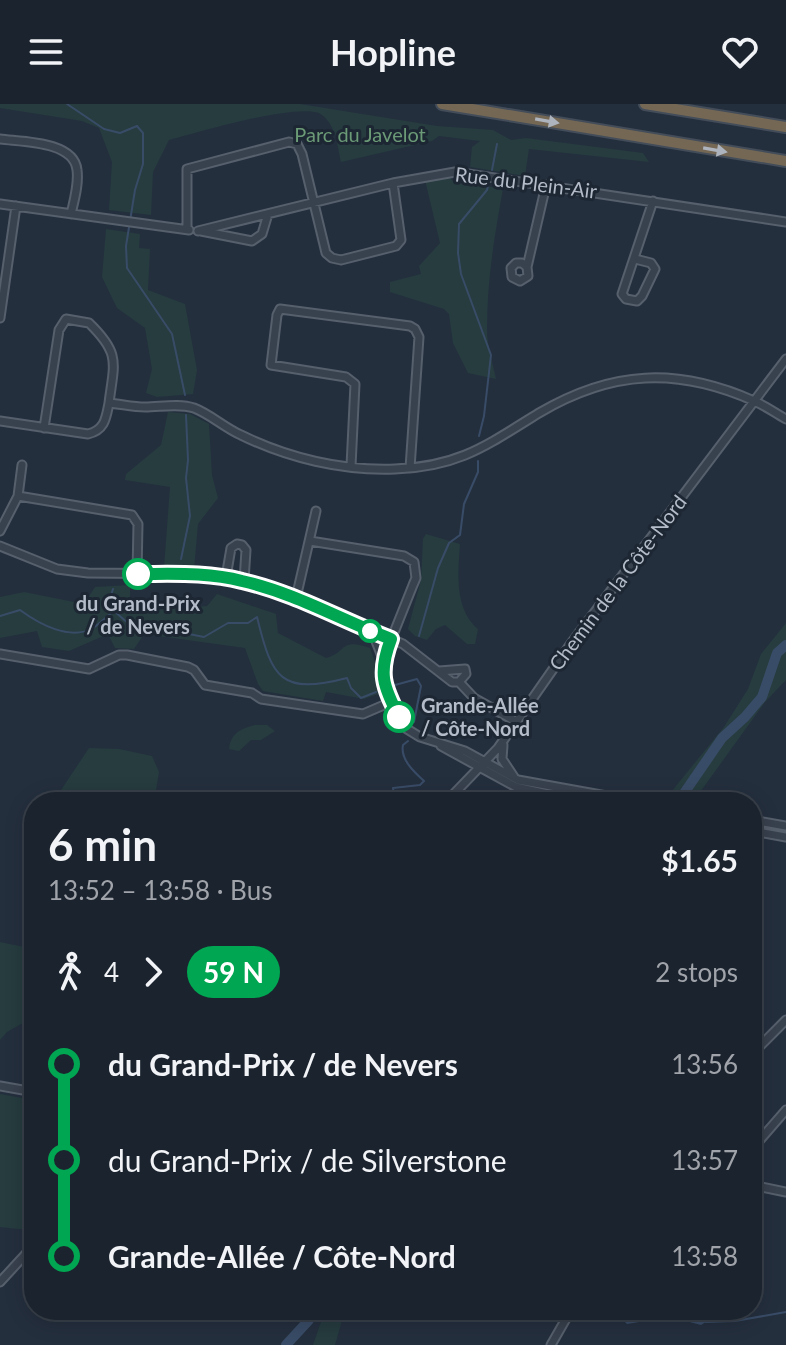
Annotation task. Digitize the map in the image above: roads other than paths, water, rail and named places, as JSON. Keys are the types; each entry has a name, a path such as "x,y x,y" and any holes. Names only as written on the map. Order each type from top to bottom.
{"highway":[{"path":"442,104 786,161"},
{"path":"645,104 786,124"}],"street":[{"path":"0,139 62,150 72,158 77,168 71,214"},
{"path":"187,229 187,169 289,142 297,144 302,154 326,253 341,260 396,246 401,240 393,183"},
{"name":"Rue du Plein-Air","path":"198,231 393,183 455,172 786,222"},
{"path":"527,267 546,185"},
{"path":"635,259 651,263 655,269 637,301 626,299 622,294 653,201"},
{"name":"Rue du Plein-Air","path":"0,204 187,229 252,241 262,234 268,214"},
{"path":"0,318 16,206"},
{"path":"351,466 355,384 346,377 271,365 280,309 415,329 419,337 410,468"},
{"path":"0,421 44,428 82,434 96,432 105,423 114,360 112,351 89,323 66,319 59,330 44,428"},
{"name":"Chemin de la Côte-Nord","path":"456,792 504,741 572,642 786,359"},
{"path":"109,403 194,408 233,431 275,450 305,459 351,466 410,468 439,465 465,457 583,389 637,377 684,380 726,391 756,401 786,419"},
{"path":"0,531 18,496 22,465"},
{"path":"18,496 132,515 138,524 137,574"},
{"path":"296,598 316,511"},
{"path":"310,541 404,556 414,562 416,578 383,660 382,674 391,702 407,729 435,743 454,746 483,766 532,792"},
{"path":"226,577 231,548 242,545 246,550 244,581"},
{"path":"0,546 57,569 88,573 194,574 244,581 296,598 411,648 439,671 454,683 467,673 465,669 439,671"},
{"path":"372,632 383,660"},
{"path":"0,654 89,669 119,655 127,655 188,667 208,686 252,693 261,699 360,714 391,702"},
{"path":"459,682 472,697 517,722"},
{"path":"504,741 502,759 515,779"},
{"path":"483,766 515,779 586,792"},
{"path":"762,822 786,826"},
{"path":"762,833 786,837"},
{"path":"762,1044 786,1020"},
{"path":"0,1086 24,1090"},
{"path":"762,1138 786,1110"},
{"path":"762,1187 786,1192"},
{"path":"0,1282 24,1256"},
{"path":"551,1345 565,1320"}],"water":[{"path":"623,1320 652,1320 627,1324"},
{"path":"682,1320 707,1320 701,1325"}],"waterway":[{"path":"67,104 104,129 120,133 137,126 143,133 143,164 135,190 126,246 127,268 172,334 185,395"},
{"path":"492,170 497,144"},
{"path":"479,436 491,355 461,274 459,224 487,190 489,181"},
{"path":"181,559 190,516 186,478 186,415"},
{"path":"419,636 438,568 449,543 460,535 464,504 478,472 478,461"},
{"path":"112,612 107,608 113,589"},
{"path":"0,616 20,610 45,625 75,633 93,628 114,611 129,624 171,626 184,633 204,637 228,623 248,623 257,617 268,655 283,677 293,683 307,684 347,678 351,688 361,698 376,692"},
{"path":"685,792 722,738 762,697 777,653 786,645"},
{"path":"395,685 417,679 421,686 414,722"},
{"path":"394,792 393,788 420,785 424,781 404,755 403,745 408,741"},
{"path":"762,1316 786,1312"},
{"path":"286,1345 309,1320"},
{"path":"706,1322 741,1320"}],"place":[{"name":"du Grand-Prix / de Nevers","path":"138,574"},
{"name":"Grande-Allée / Côte-Nord","path":"399,717"}],"park label":[{"name":"Parc du Javelot","path":"360,135"}]}
